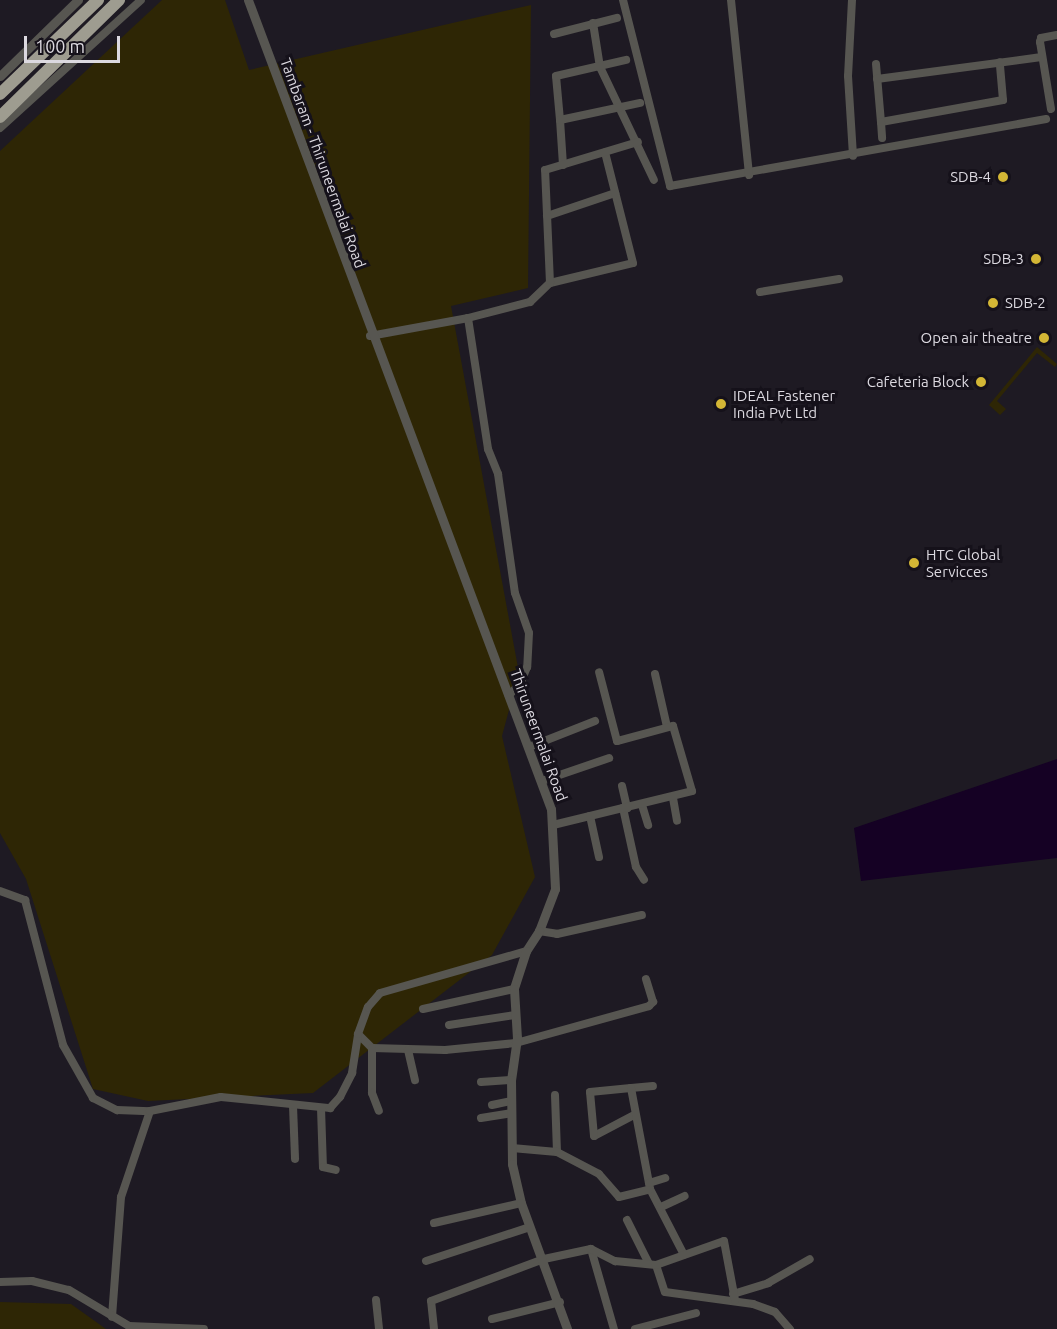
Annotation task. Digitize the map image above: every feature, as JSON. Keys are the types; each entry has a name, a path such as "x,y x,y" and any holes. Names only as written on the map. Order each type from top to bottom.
{"highway":[{"path":"0,94 98,0"},
{"path":"0,117 119,0"}],"street":[{"path":"0,76 78,0"},
{"path":"0,128 141,0"},
{"name":"Tambaram - Thiruneermalai Road","path":"248,0 370,336"},
{"path":"623,0 670,186 749,175 1046,119"},
{"path":"731,0 749,175"},
{"path":"852,0 848,76 853,156"},
{"path":"554,34 617,18"},
{"path":"593,23 600,67 638,142 654,180"},
{"path":"1051,109 1041,57 1041,38 1057,35"},
{"path":"877,79 1041,57"},
{"path":"563,165 556,76 626,60"},
{"path":"880,122 1003,100 1000,62"},
{"path":"876,63 882,138"},
{"path":"560,120 640,103"},
{"path":"550,283 545,170 638,142"},
{"path":"370,336 468,318 530,302 550,283 633,263 605,152"},
{"path":"547,216 615,193"},
{"path":"760,292 839,279"},
{"path":"468,318 488,449 498,474 515,593 529,633 527,667 520,684 509,695"},
{"name":"Thiruneermalai Road","path":"370,336 542,781 553,825 555,889 539,931 526,951 514,989 516,1043 510,1080 512,1148 521,1203 560,1302 567,1329"},
{"path":"553,825 672,798 692,789 674,728 667,727 617,741 599,672"},
{"path":"655,674 667,727"},
{"path":"529,747 595,721"},
{"path":"542,781 609,758"},
{"path":"622,786 636,867 644,880"},
{"path":"672,798 677,820"},
{"path":"642,805 648,825"},
{"path":"590,816 599,857"},
{"path":"0,891 20,896 27,905 42,976 63,1045 93,1098 117,1110 150,1111 220,1097 321,1108 335,1103 352,1074 357,1034 368,1007 380,993 392,986 526,951"},
{"path":"539,931 558,934 642,915"},
{"path":"357,1034 372,1048 408,1050 516,1043 650,1006 653,1002 646,979"},
{"path":"423,1009 514,989"},
{"path":"449,1025 515,1015"},
{"path":"372,1048 372,1093 379,1111"},
{"path":"408,1050 415,1080"},
{"path":"481,1082 510,1080"},
{"path":"634,1116 594,1136 590,1092 653,1086"},
{"path":"631,1088 634,1116 650,1186 684,1255"},
{"path":"555,1095 557,1152"},
{"path":"492,1105 512,1101"},
{"path":"293,1106 295,1159"},
{"path":"321,1108 323,1167 336,1170"},
{"path":"112,1317 121,1197 150,1111"},
{"path":"481,1118 511,1113"},
{"path":"512,1148 557,1152 599,1174 618,1197 665,1178"},
{"path":"661,1207 685,1196"},
{"path":"434,1223 521,1203"},
{"path":"627,1220 653,1265 665,1292 734,1297 775,1312 790,1329"},
{"path":"426,1261 530,1227"},
{"path":"434,1329 431,1301 544,1259 591,1249 615,1261 653,1265 723,1241 734,1297"},
{"path":"591,1249 614,1329"},
{"path":"734,1297 768,1283 810,1259"},
{"path":"0,1282 32,1281 69,1290 92,1300 112,1317 129,1326 204,1329"},
{"path":"376,1300 379,1329"},
{"path":"492,1319 560,1302"},
{"path":"635,1329 696,1312"}],"shaded area":[{"path":"162,0 225,0 249,70 531,5 528,288 451,306 519,673 502,736 535,877 492,955 313,1093 148,1101 93,1089 26,879 0,833 0,151"},
{"path":"1037,347 1057,364 1055,367 1037,353 997,401 1006,409 1000,415 989,405"},
{"path":"1057,759 1057,858 861,881 854,828"},
{"path":"0,1302 71,1304 106,1329 0,1329"}],"place":[{"name":"SDB-4","path":"1003,177"},
{"name":"SDB-3","path":"1036,259"},
{"name":"SDB-2","path":"993,303"},
{"name":"Open air theatre","path":"1044,338"},
{"name":"Cafeteria Block","path":"981,382"},
{"name":"IDEAL Fastener India Pvt Ltd","path":"721,404"},
{"name":"HTC Global Servicces","path":"914,563"}]}
